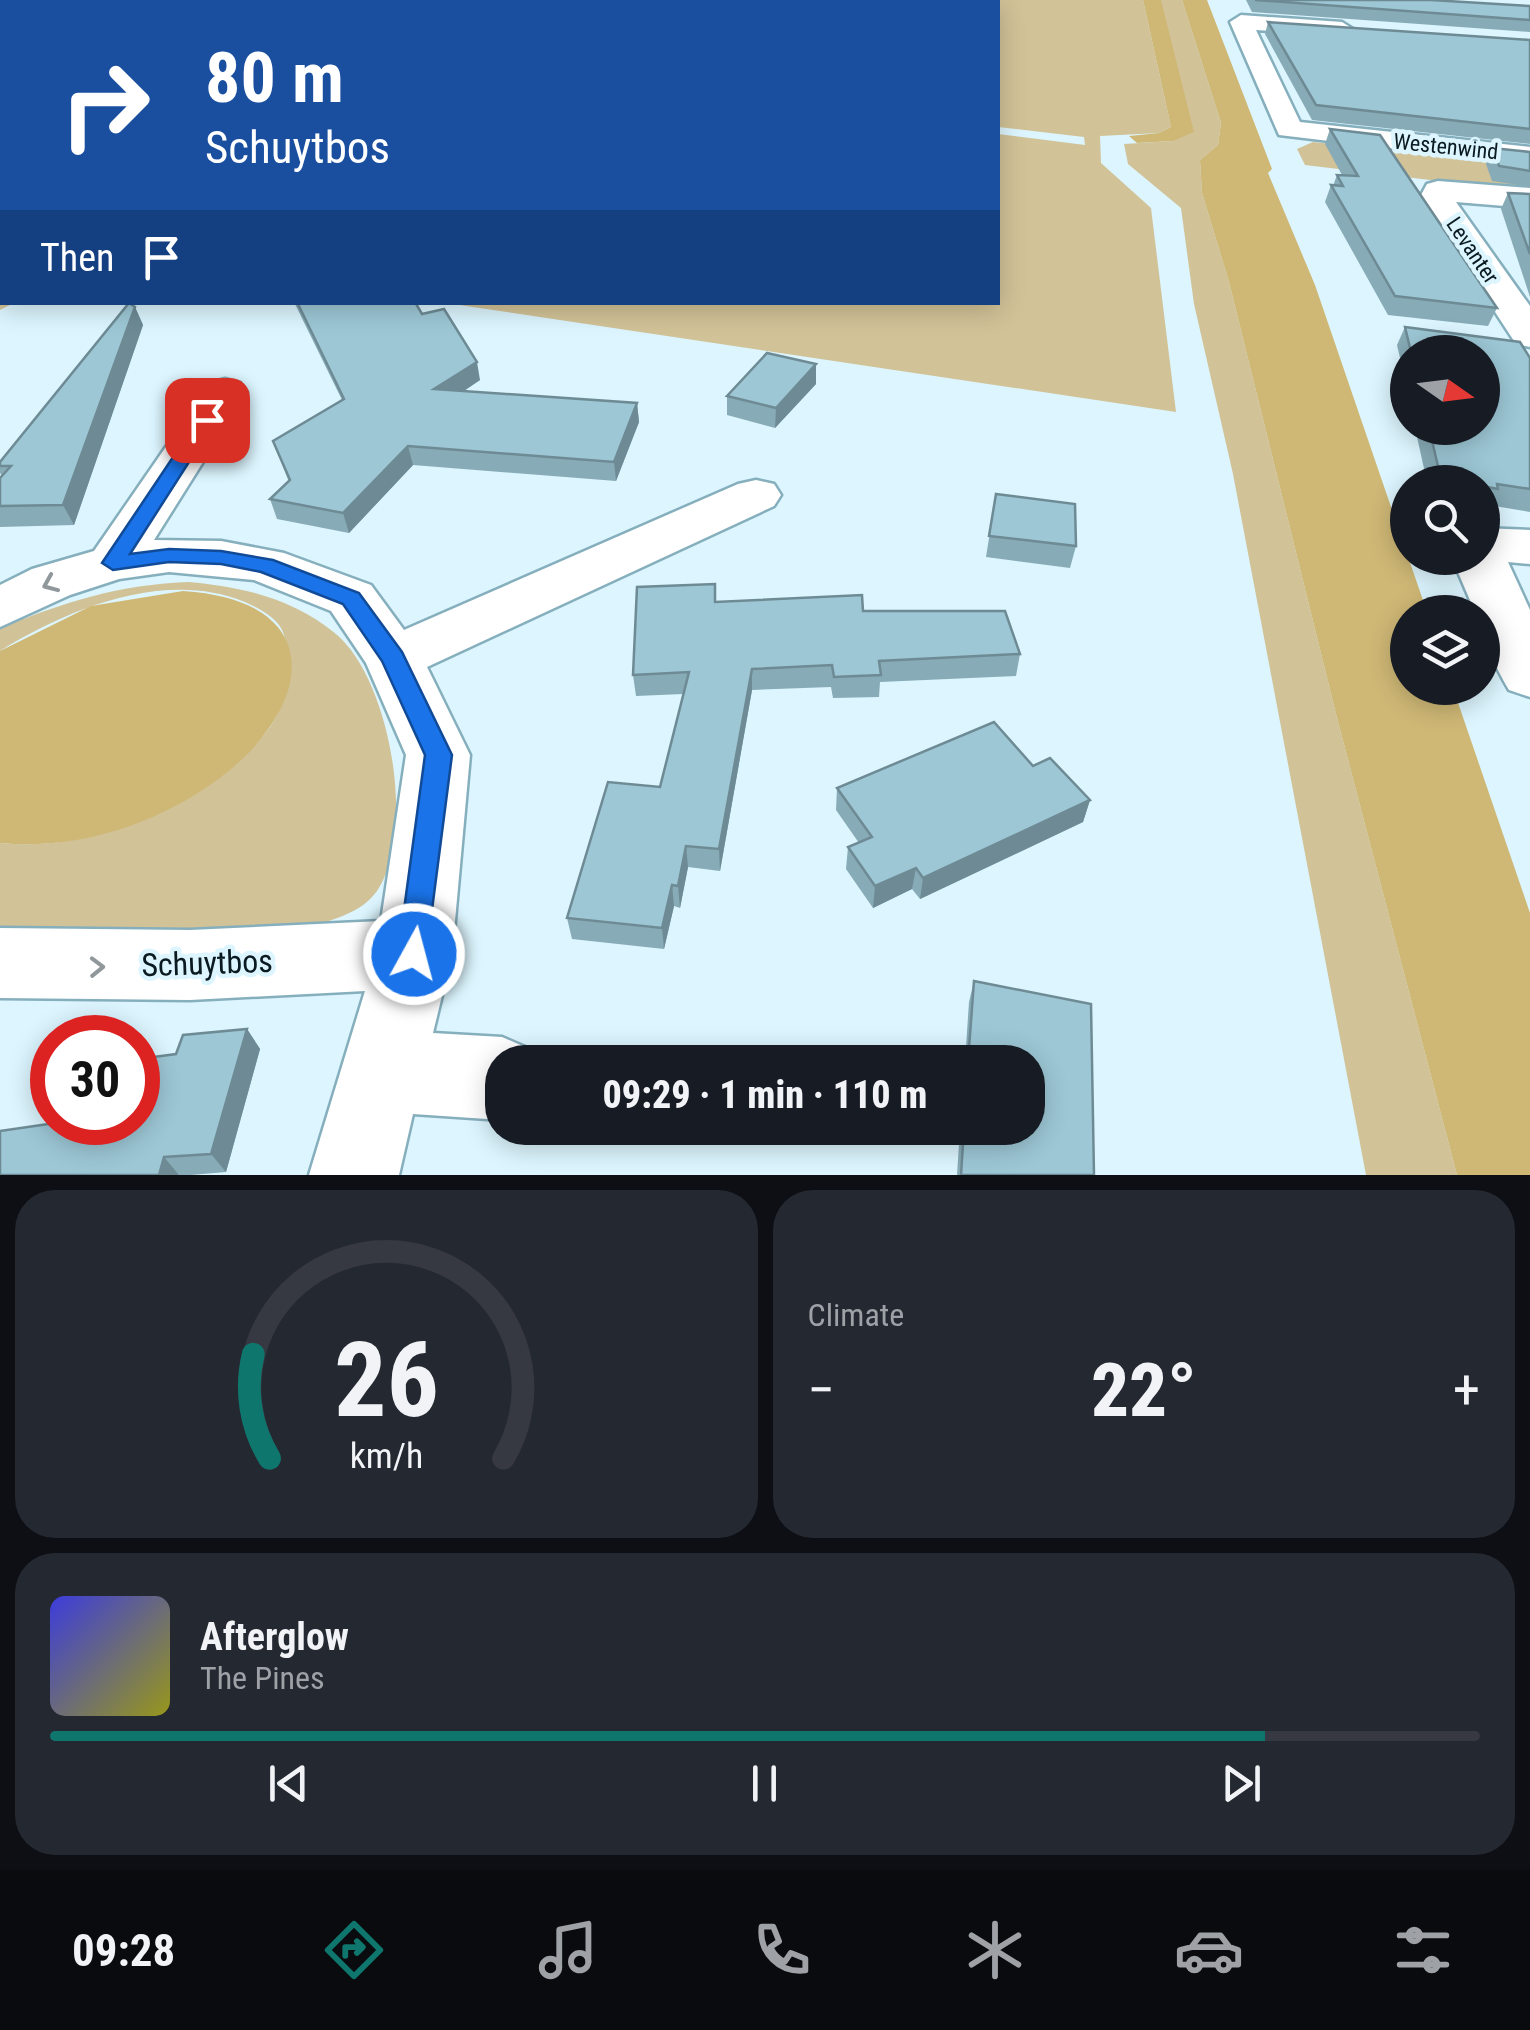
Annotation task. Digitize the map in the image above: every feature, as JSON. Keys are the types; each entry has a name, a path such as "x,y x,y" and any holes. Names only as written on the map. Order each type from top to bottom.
{"street":[{"name":"Westenwind","path":"1365,30 1241,22 1289,128 1530,156"},
{"name":"Levanter","path":"1517,342 1436,196 1438,192 1454,190 1530,198"},
{"path":"113,563 226,392"},
{"path":"394,658 756,495"},
{"path":"1500,545 1530,546"},
{"path":"0,608 52,582 113,563 169,556 221,558 265,565 351,598 394,658 438,755 414,954 354,1175"},
{"path":"1487,575 1530,674"},
{"name":"Schuytbos","path":"0,963 190,966 414,954"},
{"path":"380,1070 485,1078"}],"shaded area":[{"path":"1000,0 1143,0 1171,127 1159,133 1100,136 1101,163 1151,208 1176,412 459,305 1000,305 1000,134 1085,145 1084,137 1000,127"},
{"path":"1143,0 1161,0 1194,132 1173,141 1137,143 1129,136 1159,133 1171,127"},
{"path":"1161,0 1182,0 1221,123 1218,145 1200,160 1202,193 1229,282 1336,714 1457,1175 1366,1175 1233,474 1194,304 1181,208 1128,164 1124,144 1173,141"},
{"path":"1182,0 1207,0 1272,169 1268,173 1315,285 1390,504 1390,575 1414,575 1421,595 1390,595 1390,705 1459,705 1530,913 1530,1175 1457,1175 1336,714 1229,282 1202,193 1200,160 1218,145 1221,123"},
{"path":"1313,142 1530,165 1530,192 1305,165 1297,149"},
{"path":"188,582 247,591 284,603 336,634 355,656 371,685 383,720 396,796 389,865 377,891 354,911 305,929 0,927 0,843 48,843 94,836 159,810 199,786 238,760 269,729 286,689 287,665 284,635 274,619 245,602 214,593 182,590 118,598 56,621 0,651 0,628 92,596"},
{"path":"183,591 232,599 266,616 285,639 292,666 286,696 270,727 244,757 210,785 162,813 83,839 0,843 0,651 91,606"}],"building":[{"path":"1255,0 1431,0 1530,6 1530,20"},
{"path":"1268,22 1530,40 1530,129 1316,105"},
{"path":"1330,129 1380,135 1497,308 1395,296 1331,185 1343,186 1337,175 1358,176"},
{"path":"1492,148 1530,152 1530,171 1499,166"},
{"path":"1508,193 1530,194 1530,254"},
{"path":"127,305 135,307 63,505 0,506 0,478 11,466 0,466"},
{"path":"298,305 417,305 422,314 444,309 477,362 434,389 637,403 614,462 408,446 343,513 270,499 290,480 273,441 344,399"},
{"path":"1405,327 1466,335 1407,335"},
{"path":"1500,339 1520,342 1530,358 1530,489 1500,484 1500,465 1438,465 1433,445 1500,445"},
{"path":"767,353 816,364 776,408 727,396"},
{"path":"996,494 1075,504 1076,546 989,536"},
{"path":"715,584 715,602 862,595 863,611 1005,611 1020,654 879,661 881,675 834,677 832,665 752,669 719,849 686,846 678,886 672,885 662,928 567,918 608,782 660,787 689,672 633,675 637,587"},
{"path":"994,722 1033,766 1050,758 1090,800 923,878 916,868 875,886 848,847 872,837 837,788"},
{"path":"974,981 1091,1004 1094,1175 961,1175 963,1145 1045,1145 1045,1045 969,1045"},
{"path":"247,1029 211,1154 164,1157 159,1175 0,1175 0,1131 30,1127 30,1145 160,1145 160,1056 176,1054 183,1035"}],"route":[{"path":"207,420 113,563 169,556 221,558 265,565 351,598 394,658 438,755 414,954"}]}
